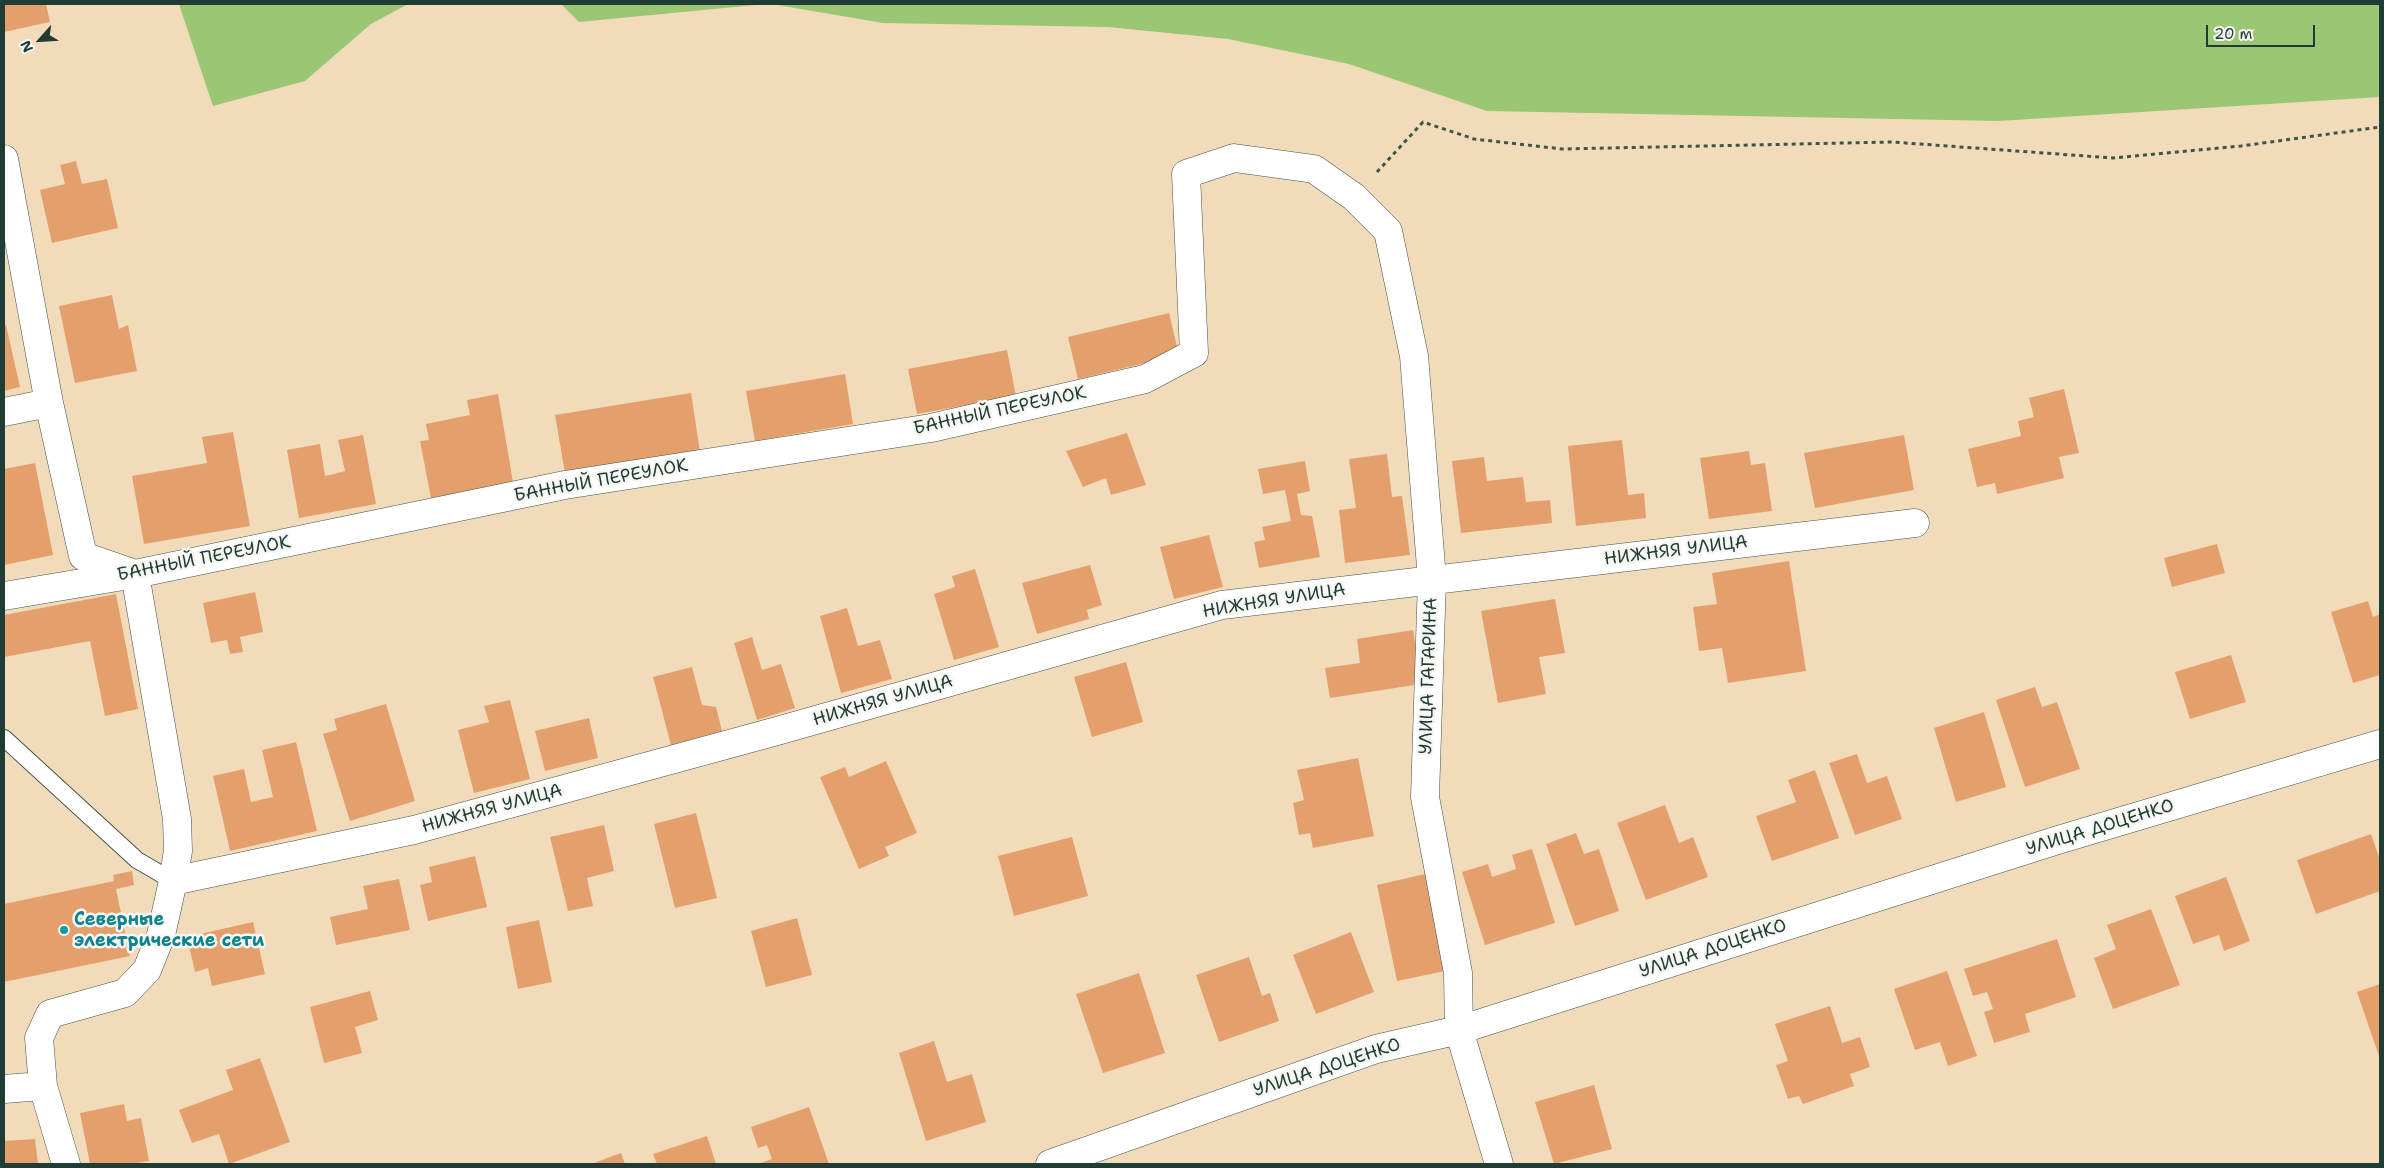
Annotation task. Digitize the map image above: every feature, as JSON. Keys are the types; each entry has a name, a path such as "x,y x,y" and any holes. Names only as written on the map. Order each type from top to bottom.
{"street":[{"name":"УЛИЦА ГАГАРИНА","path":"1194,353 1186,174 1234,158 1314,169 1354,197 1388,231 1412,347 1432,579 1425,797 1458,973 1459,1030 1499,1164"},
{"path":"4,159 50,403 83,556 135,574 177,819 178,851 173,881 160,935 147,970 125,992 50,1014 38,1038 43,1086 66,1164"},
{"name":"БАННЫЙ ПЕРЕУЛОК","path":"4,596 135,574 565,485 931,428 1146,379 1194,353"},
{"path":"4,412 50,403"},
{"name":"НИЖНЯЯ УЛИЦА","path":"173,881 414,830 787,729 1222,605 1915,524"},
{"name":"УЛИЦА ДОЦЕНКО","path":"1050,1164 1376,1049 1459,1030 2058,840 2380,744"},
{"path":"4,1089 43,1086"}],"lane":[{"path":"4,738 137,860 173,881"}],"path":[{"path":"1354,197 1423,122 1474,139 1562,149 1892,142 2113,158 2241,146 2380,127"}],"green space":[{"path":"179,4 408,4 371,24 305,81 213,106"},
{"path":"561,4 766,4 579,22"},
{"path":"771,4 2380,4 2380,97 1998,121 1487,111 1349,64 1228,39 1108,27 883,23"}],"building":[{"path":"4,4 46,4 50,22 4,32"},
{"path":"76,161 82,184 107,179 118,228 52,243 40,190 65,184 60,165"},
{"path":"112,295 119,329 128,325 137,371 75,383 59,306"},
{"path":"1169,313 1179,355 1078,379 1068,337"},
{"path":"4,325 6,325 20,387 4,391"},
{"path":"1007,350 1016,396 917,414 908,369"},
{"path":"845,374 853,424 755,441 746,391"},
{"path":"2064,389 2079,453 2059,457 2064,478 1997,494 1995,483 1977,487 1968,449 2021,436 2018,421 2034,417 2029,398"},
{"path":"691,393 700,452 565,473 555,415"},
{"path":"498,394 513,482 431,498 420,441 429,440 426,424 470,415 467,400"},
{"path":"233,432 250,526 144,544 132,476 207,463 202,437"},
{"path":"1127,433 1146,485 1111,495 1106,478 1083,487 1066,451"},
{"path":"363,435 376,504 299,518 287,450 320,444 325,476 345,471 338,440"},
{"path":"1904,435 1914,490 1815,508 1804,453"},
{"path":"1622,440 1628,495 1644,493 1646,518 1576,526 1568,446"},
{"path":"1749,451 1751,465 1765,463 1772,511 1709,519 1700,458"},
{"path":"1387,454 1392,497 1402,496 1410,555 1345,563 1339,510 1356,508 1349,459"},
{"path":"1484,457 1487,481 1523,477 1526,502 1550,500 1552,523 1461,533 1452,461"},
{"path":"1305,461 1310,491 1297,494 1301,515 1312,516 1320,557 1259,568 1254,542 1265,540 1262,527 1291,521 1285,490 1263,494 1258,469"},
{"path":"35,463 53,555 4,565 4,469"},
{"path":"1209,535 1223,587 1174,599 1160,547"},
{"path":"2217,544 2225,573 2172,587 2164,558"},
{"path":"1789,561 1806,671 1728,683 1722,648 1699,651 1693,607 1717,604 1712,573"},
{"path":"1090,565 1102,605 1087,610 1089,619 1037,634 1022,583"},
{"path":"975,569 999,647 954,660 934,594 955,587 952,576"},
{"path":"255,592 263,632 240,637 243,652 230,654 227,640 211,643 203,603"},
{"path":"116,594 138,709 105,716 90,641 4,657 4,615"},
{"path":"1555,599 1565,653 1539,657 1546,694 1498,703 1481,611"},
{"path":"2368,601 2373,617 2380,614 2380,675 2353,683 2331,612"},
{"path":"847,608 858,646 880,640 892,679 841,693 820,616"},
{"path":"1413,630 1421,684 1330,698 1325,668 1360,663 1357,639"},
{"path":"752,637 762,670 781,664 795,708 757,720 734,643"},
{"path":"2231,655 2246,702 2190,719 2175,672"},
{"path":"1126,662 1143,722 1092,737 1074,677"},
{"path":"692,667 702,705 716,707 722,731 671,745 653,677"},
{"path":"2035,687 2042,707 2057,702 2080,769 2025,787 1996,700"},
{"path":"510,700 530,779 474,793 458,730 489,722 484,706"},
{"path":"386,704 415,801 350,821 323,734 337,730 334,719"},
{"path":"1984,712 2006,787 1956,802 1934,728"},
{"path":"589,718 598,758 545,771 535,731"},
{"path":"296,742 317,831 230,851 213,776 244,769 251,802 273,797 262,750"},
{"path":"1857,754 1867,783 1887,776 1902,819 1855,835 1829,763"},
{"path":"1358,758 1374,836 1313,848 1310,833 1299,835 1293,803 1304,800 1297,770"},
{"path":"886,761 917,833 885,847 889,856 859,869 820,777 845,767 849,777"},
{"path":"1815,770 1839,838 1772,861 1756,816 1796,802 1788,780"},
{"path":"1665,805 1679,843 1693,837 1708,877 1646,900 1617,823"},
{"path":"696,813 717,898 675,908 654,824"},
{"path":"604,825 614,871 587,878 593,906 568,911 550,837"},
{"path":"1576,833 1584,854 1599,849 1619,911 1575,926 1546,844"},
{"path":"2371,834 2380,860 2380,891 2316,914 2297,860"},
{"path":"1072,837 1088,896 1014,916 998,856"},
{"path":"1532,849 1555,923 1485,945 1462,872 1488,864 1492,877 1516,869 1512,855"},
{"path":"475,856 487,907 428,921 420,885 432,882 429,867"},
{"name":"Северные электрические сети","path":"132,871 134,885 116,889 130,956 4,982 4,904 114,881 113,875"},
{"path":"1425,874 1445,971 1397,981 1377,885"},
{"path":"2226,877 2250,941 2224,951 2219,935 2193,944 2175,896"},
{"path":"399,879 410,930 336,945 330,917 368,909 363,886"},
{"path":"2151,909 2180,985 2113,1009 2094,958 2116,949 2107,925"},
{"path":"797,918 812,975 766,987 751,931"},
{"path":"539,920 552,982 518,989 506,927"},
{"path":"253,922 265,974 212,986 208,968 195,972 187,937"},
{"path":"1351,932 1374,992 1316,1014 1293,955"},
{"path":"2057,939 2076,997 2025,1014 2030,1032 1994,1043 1984,1012 1993,1009 1987,992 1973,996 1964,969"},
{"path":"1249,957 1262,996 1270,993 1279,1021 1219,1042 1196,975"},
{"path":"1947,971 1977,1056 1948,1066 1940,1042 1915,1050 1894,989"},
{"path":"1139,973 1165,1053 1103,1073 1076,994"},
{"path":"2380,984 2380,1059 2357,992"},
{"path":"370,991 378,1020 355,1027 362,1053 324,1063 310,1007"},
{"path":"1830,1006 1842,1043 1860,1037 1870,1067 1850,1074 1854,1086 1803,1104 1799,1096 1788,1099 1776,1065 1788,1061 1775,1024"},
{"path":"934,1041 947,1082 972,1074 986,1122 926,1141 899,1053"},
{"path":"260,1058 290,1142 229,1164 219,1134 192,1143 179,1110 233,1090 226,1070"},
{"path":"1594,1085 1612,1149 1554,1164 1535,1102"},
{"path":"124,1104 127,1121 141,1118 149,1161 130,1164 90,1164 80,1113"},
{"path":"809,1107 829,1164 758,1164 772,1159 767,1145 758,1148 751,1127"},
{"path":"707,1136 716,1164 657,1164 653,1154"},
{"path":"35,1139 38,1164 4,1164 4,1141"},
{"path":"621,1153 625,1164 594,1164 594,1163"}],"place":[{"name":"Северные электрические сети","path":"64,930"}]}
